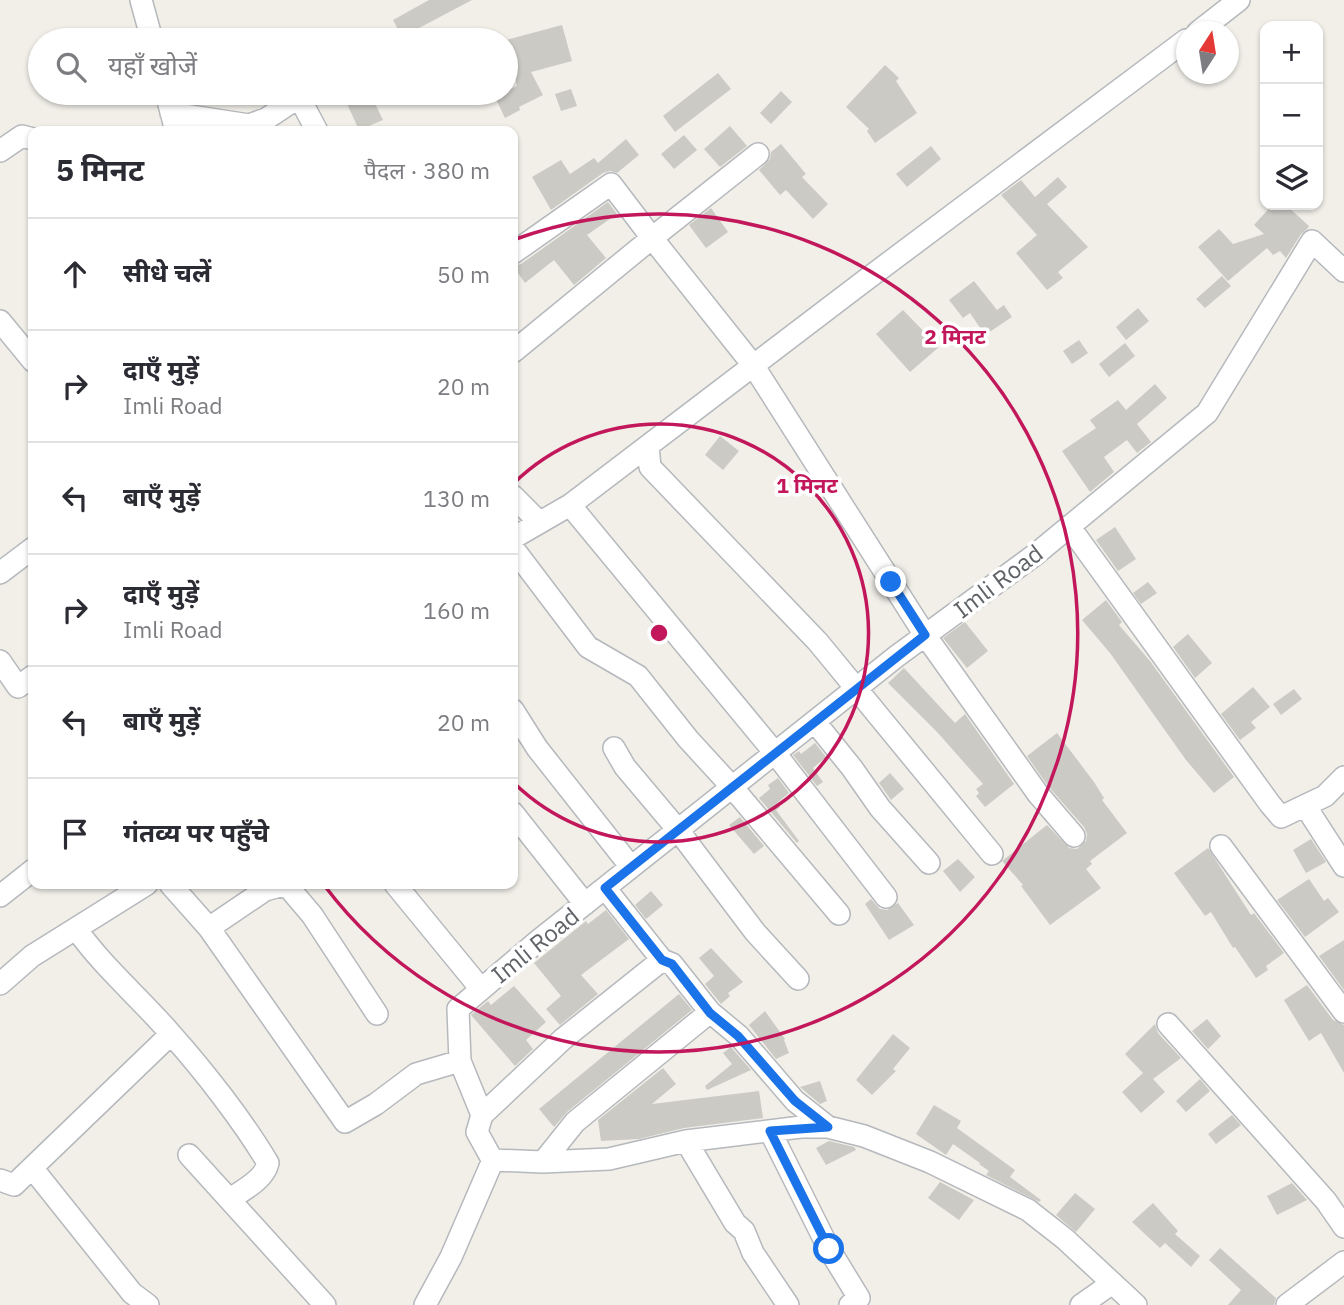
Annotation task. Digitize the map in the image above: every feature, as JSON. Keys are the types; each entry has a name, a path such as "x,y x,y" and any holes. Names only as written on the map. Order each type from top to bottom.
{"street":[{"path":"141,0 149,28"},
{"path":"1212,21 1239,0"},
{"path":"518,535 570,505 1176,48"},
{"path":"171,112 249,125 266,119 287,105"},
{"path":"303,105 314,126"},
{"path":"0,150 22,136 28,138"},
{"path":"518,348 758,154"},
{"path":"518,249 611,184 753,365 925,635 1038,794 1074,836"},
{"name":"Imli Road","path":"493,1161 477,1132 482,1115 460,1061 458,1009 585,904 857,688 1036,554 1207,413 1312,241 1344,271"},
{"path":"0,321 28,355"},
{"path":"648,446 650,467 818,642 992,854"},
{"path":"518,501 539,523"},
{"path":"570,505 775,753 886,897"},
{"path":"1069,526 1281,817 1325,796 1344,776"},
{"path":"0,573 28,553"},
{"path":"518,555 588,647 638,676 688,739 732,787 839,915"},
{"path":"0,661 18,687 28,680"},
{"path":"518,718 537,748 631,867"},
{"path":"814,722 852,768 880,808 929,863"},
{"path":"614,748 625,767 678,830 755,932 798,979"},
{"path":"1306,807 1344,866"},
{"path":"518,819 585,904"},
{"path":"1221,846 1344,1012"},
{"path":"0,896 28,874"},
{"path":"605,888 662,960 672,964 710,1013 738,1036 795,1101 828,1127"},
{"path":"0,984 32,956 139,889"},
{"path":"174,889 209,928 345,1122 376,1104 416,1074 460,1061"},
{"path":"209,928 269,889"},
{"path":"290,889 312,915 377,1014"},
{"path":"400,889 481,989"},
{"path":"76,930 94,954 171,1034 255,1141 268,1163 267,1170 259,1178 230,1199"},
{"path":"482,1115 563,1039 662,960"},
{"path":"543,1163 575,1122 710,1013"},
{"path":"1168,1024 1326,1201 1344,1227"},
{"path":"0,1180 14,1185 171,1034"},
{"path":"425,1305 451,1257 493,1161 543,1163 609,1159 686,1141 828,1127 864,1136 930,1162 1027,1210 1065,1239 1136,1305"},
{"path":"770,1131 829,1249 859,1298 850,1305"},
{"path":"686,1141 735,1223 744,1231 753,1254 788,1305"},
{"path":"189,1155 325,1305"},
{"path":"33,1168 132,1293 148,1305"},
{"path":"1287,1305 1344,1262"},
{"path":"1081,1305 1111,1284"}],"building":[{"path":"429,0 472,0 419,28 397,28 393,20"},
{"path":"562,25 572,61 531,72 543,95 519,107 520,110 505,118 499,105 518,105 518,37"},
{"path":"885,65 899,78 896,81 917,113 875,143 867,131 869,129 846,107"},
{"path":"718,73 731,89 675,132 663,116"},
{"path":"571,89 577,106 561,111 555,94"},
{"path":"781,91 792,102 771,124 760,113"},
{"path":"348,105 376,105 383,120 369,126 357,126"},
{"path":"730,126 747,146 720,167 704,149"},
{"path":"684,135 697,150 674,169 661,154"},
{"path":"626,139 639,155 617,173 603,173 551,210 532,177 561,160 570,174 594,158 598,163"},
{"path":"781,144 806,174 802,177 828,204 813,219 786,190 780,195 759,170 770,159 771,152"},
{"path":"931,146 941,159 907,187 896,174"},
{"path":"1058,177 1067,187 1047,204 1088,247 1058,272 1063,278 1047,290 1016,253 1037,235 1001,195 1021,180 1035,197"},
{"path":"608,202 617,214 587,235 606,258 574,285 554,260 525,283 518,273 518,265"},
{"path":"711,208 728,232 706,248 689,225"},
{"path":"1268,210 1291,210 1309,226 1286,258 1280,251 1273,255 1267,248 1228,281 1198,247 1219,229 1233,244 1264,234 1254,225"},
{"path":"1222,276 1231,286 1205,308 1196,299"},
{"path":"974,281 997,310 1004,305 1012,317 985,335 970,313 963,318 949,300"},
{"path":"1138,308 1149,321 1126,340 1116,327"},
{"path":"903,310 939,347 910,372 876,334"},
{"path":"1079,340 1088,353 1072,364 1063,351"},
{"path":"1125,343 1135,356 1109,377 1099,364"},
{"path":"1155,384 1167,398 1137,424 1151,442 1137,453 1127,440 1104,457 1114,472 1090,492 1062,451 1096,428 1090,420 1118,400 1126,410"},
{"path":"720,436 739,451 723,470 705,455"},
{"path":"1115,527 1136,559 1118,571 1096,540"},
{"path":"1148,582 1157,593 1141,604 1133,593"},
{"path":"1106,600 1122,622 1119,625 1150,661 1234,777 1214,793 1186,760 1110,653 1082,620"},
{"path":"965,622 988,651 967,668 943,638"},
{"path":"1188,634 1212,663 1195,678 1173,647"},
{"path":"904,668 955,723 965,714 1014,784 985,807 976,796 979,793 976,789 983,784 938,733 888,683"},
{"path":"1253,687 1270,707 1251,722 1256,728 1240,740 1221,714"},
{"path":"1294,689 1302,699 1281,715 1273,704"},
{"path":"1057,733 1094,782 1104,798 1102,800 1127,833 1090,861 1092,864 1086,869 1101,888 1050,925 1021,886 1023,885 1002,861 1047,825 1069,848 1077,849 1086,841 1084,827 1048,786 1027,756"},
{"path":"815,743 826,757 813,768 823,782 817,786 793,755 799,751 801,754"},
{"path":"890,773 904,789 891,800 879,783"},
{"path":"778,778 789,793 777,803 780,807 776,810 799,841 797,843 759,798 770,789 768,785"},
{"path":"740,817 764,846 754,854 729,825"},
{"path":"1311,839 1326,862 1306,873 1293,850"},
{"path":"1208,848 1251,915 1254,913 1284,953 1266,966 1268,970 1256,978 1235,947 1233,948 1211,912 1205,916 1174,873"},
{"path":"958,859 975,877 960,892 943,871"},
{"path":"1309,879 1324,901 1328,898 1339,912 1305,937 1277,900"},
{"path":"651,891 663,905 646,919 635,905"},
{"path":"871,899 880,909 887,910 898,903 914,925 889,940 865,904"},
{"path":"606,910 629,939 581,975 598,994 560,1025 546,1009 561,996 534,963 586,921 588,924"},
{"path":"1344,940 1344,990 1319,956"},
{"path":"711,948 743,982 728,993 730,996 721,1004 705,984 714,976 699,958"},
{"path":"1307,985 1333,1020 1344,1025 1344,1073 1321,1033 1309,1041 1284,1000"},
{"path":"514,986 546,1022 526,1040 533,1049 515,1066 471,1015 488,1001 491,1005"},
{"path":"679,994 692,1010 567,1112 554,1127 539,1109"},
{"path":"765,1011 785,1039 789,1053 776,1059 749,1025"},
{"path":"1207,1019 1221,1036 1208,1049 1192,1031"},
{"path":"1155,1024 1158,1033 1181,1058 1153,1079 1165,1092 1141,1113 1122,1092 1143,1073 1125,1054"},
{"path":"893,1034 910,1048 893,1069 896,1071 872,1095 856,1080"},
{"path":"731,1047 751,1070 707,1090 705,1086 732,1064 723,1053"},
{"path":"663,1068 676,1084 652,1104 759,1091 763,1118 684,1128 639,1139 601,1141 598,1120"},
{"path":"1200,1079 1210,1091 1186,1112 1176,1101"},
{"path":"820,1081 827,1101 820,1104 800,1087"},
{"path":"934,1105 961,1121 957,1128 1015,1170 1010,1177 1041,1200 1039,1202 986,1175 989,1171 953,1144 946,1155 916,1134"},
{"path":"1232,1115 1241,1125 1216,1144 1208,1134"},
{"path":"829,1141 854,1147 856,1150 826,1165 816,1148"},
{"path":"940,1182 974,1200 959,1220 928,1198"},
{"path":"1292,1183 1307,1200 1277,1215 1267,1196"},
{"path":"1075,1193 1095,1209 1076,1232 1056,1215"},
{"path":"1153,1203 1178,1231 1175,1234 1200,1256 1191,1267 1165,1243 1160,1248 1132,1222"},
{"path":"1220,1248 1276,1298 1274,1305 1228,1305 1241,1290 1209,1260"}],"route":[{"path":"829,1249 770,1131 828,1127 795,1101 738,1036 710,1013 672,964 662,960 605,888 925,635 891,582"}]}
